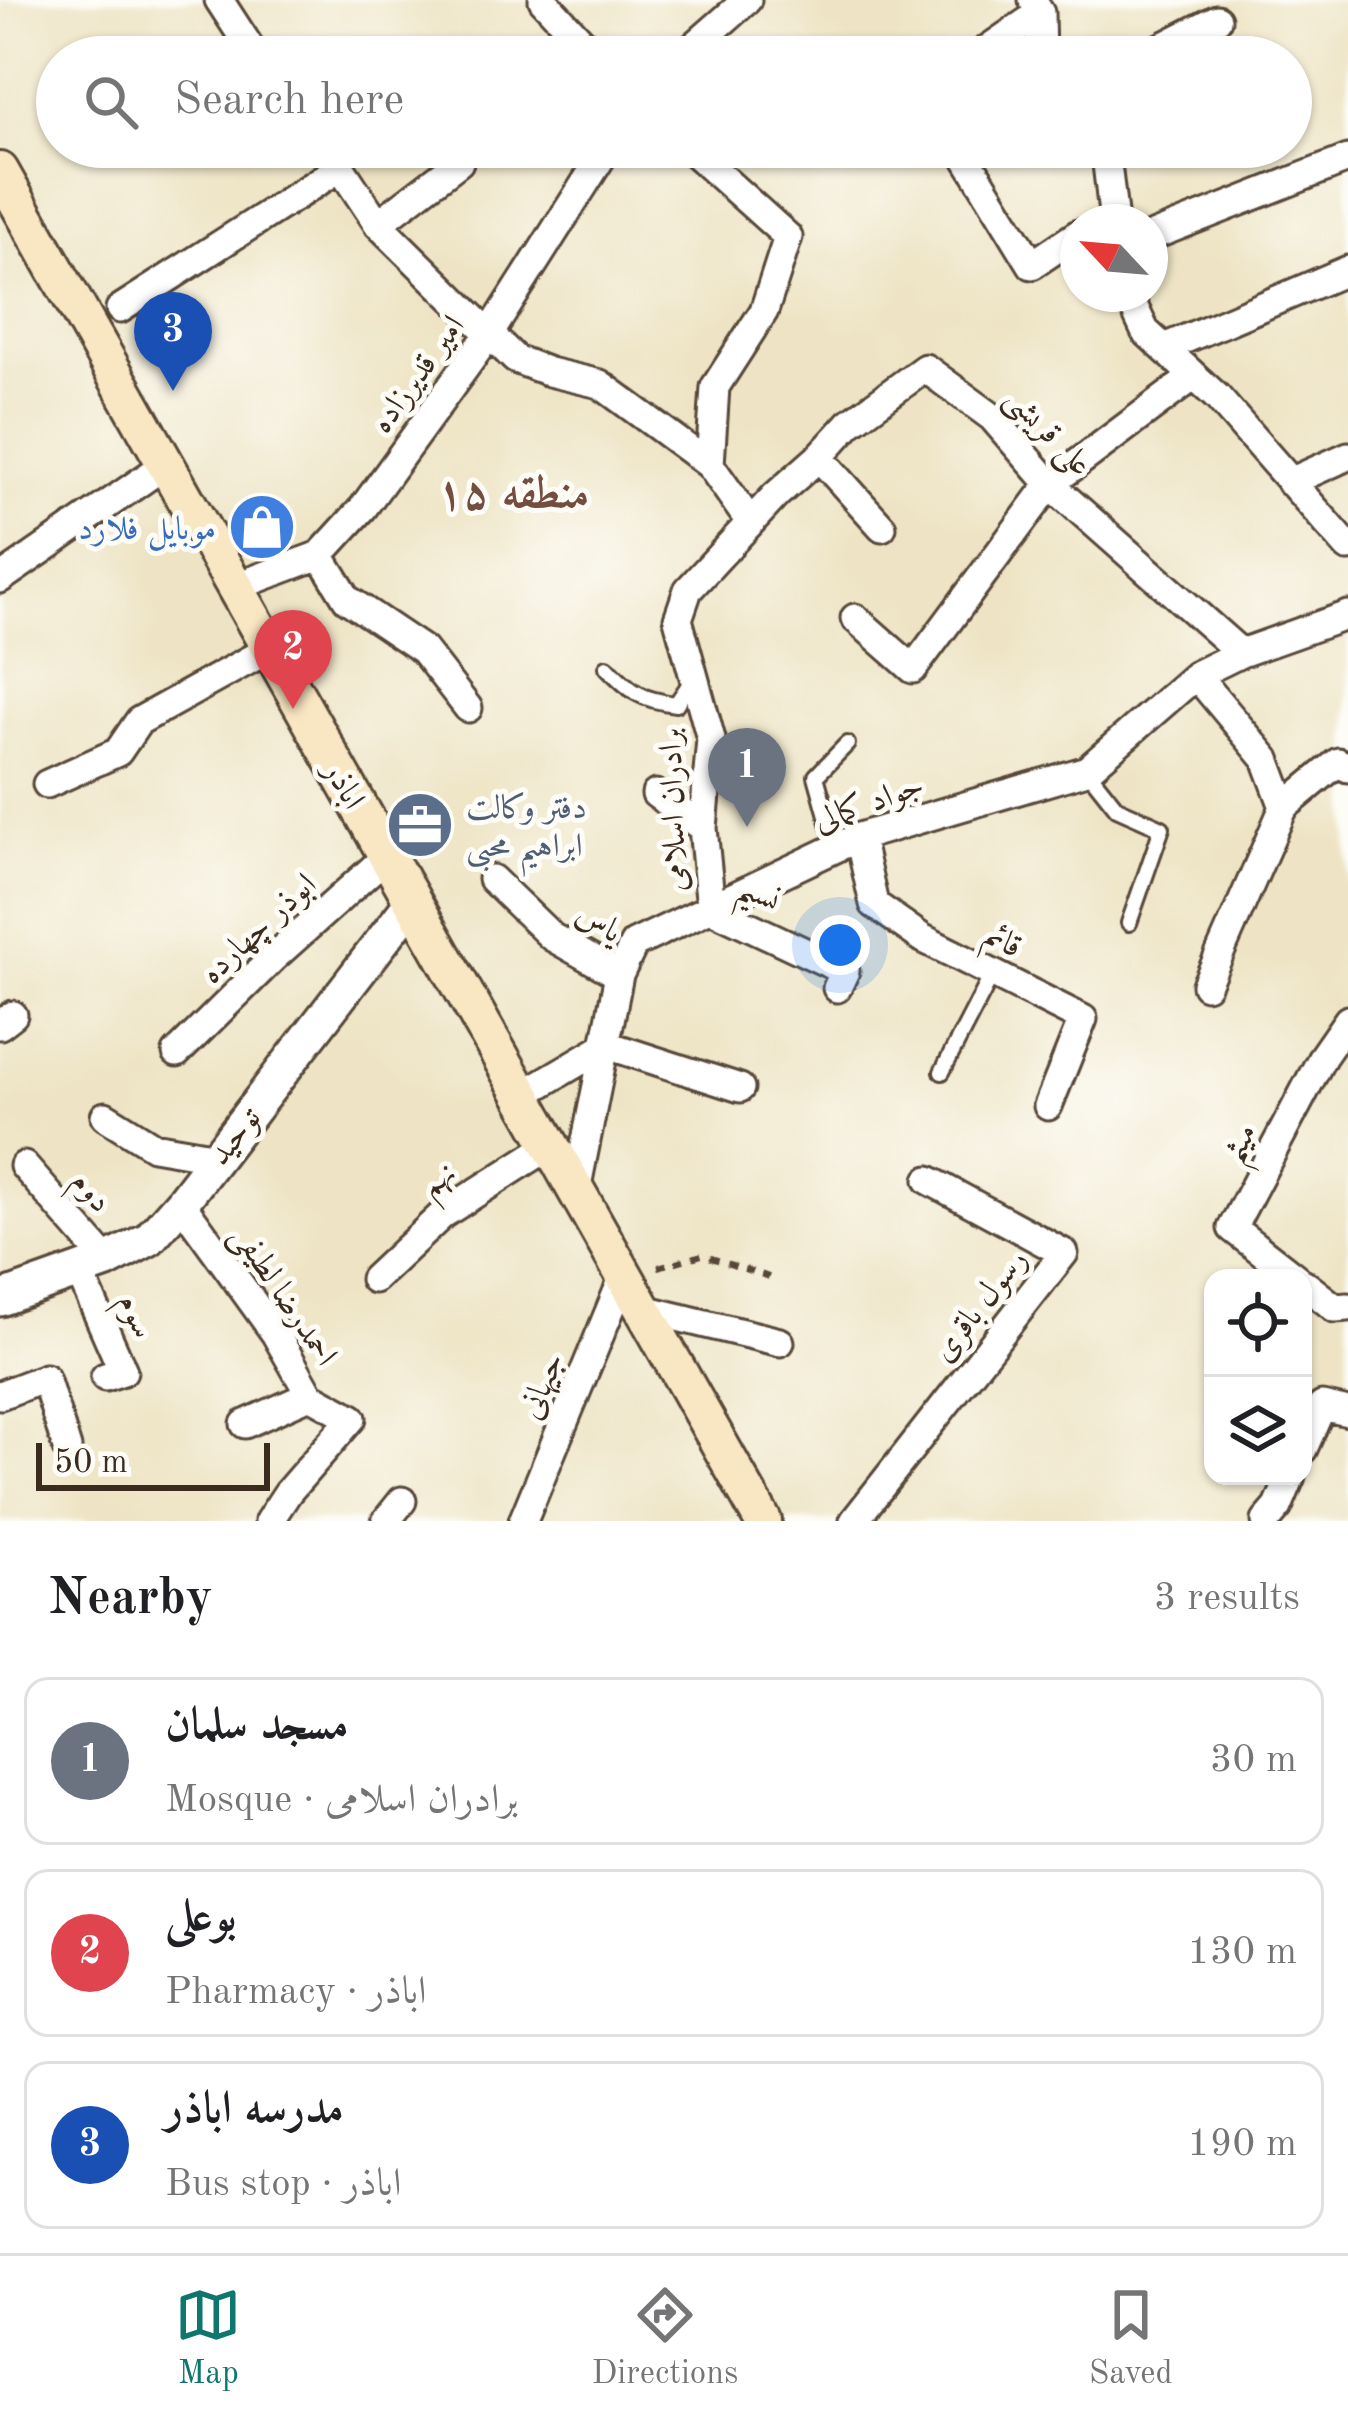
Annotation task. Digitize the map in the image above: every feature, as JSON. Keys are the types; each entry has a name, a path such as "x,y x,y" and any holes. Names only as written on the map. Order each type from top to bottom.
{"main road":[{"name":"اباذر","path":"2,178 763,1521"}],"street":[{"path":"219,0 242,36"},
{"path":"543,0 576,36"},
{"path":"706,36 747,0"},
{"path":"1001,36 1036,7"},
{"path":"1183,36 1216,19"},
{"path":"1168,230 1348,159"},
{"path":"120,309 319,168"},
{"path":"341,168 378,224 514,359 600,384 710,465 750,522"},
{"path":"378,224 451,168"},
{"name":"امیر قدیرزاده","path":"235,586 320,556 363,508 490,333 595,168"},
{"path":"710,465 715,387 764,310 788,237 711,168"},
{"path":"973,168 1032,265 1060,246"},
{"path":"1106,168 1107,204"},
{"path":"1164,348 1348,270"},
{"path":"1136,312 1145,331 1216,397 1348,548"},
{"name":"علی قریشی","path":"750,522 850,423 925,368 992,417 1050,484 1241,653"},
{"path":"855,618 913,669 1050,484 1194,376"},
{"path":"1290,482 1348,456"},
{"path":"819,457 882,527"},
{"path":"3,570 166,464"},
{"name":"برادران اسلامی","path":"711,908 703,828 711,739 678,620 688,590 750,522"},
{"path":"320,556 347,599 423,650 468,708"},
{"name":"جواد کمالی","path":"619,975 634,944 848,843 1087,770 1196,675 1241,653 1348,616"},
{"path":"47,784 118,752 140,721 269,649"},
{"path":"1196,675 1266,759 1284,807"},
{"path":"1206,985 1284,807 1337,763 1348,768"},
{"path":"656,794 703,828"},
{"name":"قائم","path":"848,843 874,904 922,938 1083,1018 1048,1106"},
{"name":"ابوذر چهارده","path":"177,1053 273,958 387,856"},
{"name":"یاس","path":"492,879 552,937 619,975"},
{"name":"توحید","path":"0,1299 93,1266 149,1239 412,902"},
{"name":"نسیم","path":"711,908 841,979"},
{"path":"576,1191 619,975"},
{"name":"میثم","path":"1285,1269 1232,1228 1323,1056 1348,1019"},
{"path":"522,1095 607,1046 740,1088"},
{"path":"105,1116 153,1146 217,1157"},
{"name":"نهم","path":"374,1279 443,1214 551,1145"},
{"name":"دوم","path":"24,1166 93,1266"},
{"name":"رسول باقری","path":"854,1521 1064,1253 929,1180"},
{"name":"احمدرضا لطیفی","path":"181,1203 275,1333 310,1395 352,1418 269,1521"},
{"name":"سوم","path":"93,1266 123,1371 105,1377"},
{"name":"جیهانی","path":"523,1521 624,1276"},
{"name":"میثم","path":"1312,1290 1335,1308 1348,1307"},
{"path":"644,1310 780,1342"},
{"path":"0,1395 45,1378 68,1448"},
{"path":"245,1424 310,1395"},
{"path":"1312,1429 1322,1406 1348,1412"},
{"path":"1265,1521 1278,1507 1287,1485"}],"lane":[{"path":"607,667 628,689 676,704 694,679"},
{"path":"848,744 816,776 848,843"},
{"path":"1087,770 1117,808 1162,828 1129,923"},
{"path":"942,1072 993,973"}],"path":[{"path":"624,1276 703,1255 769,1277"}],"place":[{"name":"مدرسه اباذر","path":"173,391"},
{"name":"موبایل فلارد","path":"262,527"},
{"name":"بوعلی","path":"293,709"},
{"name":"دفتر وکالت ابراهیم محبی","path":"420,825"},
{"name":"مسجد سلمان","path":"747,827"}],"district":[{"name":"منطقه ۱۵","path":"513,491"}]}
